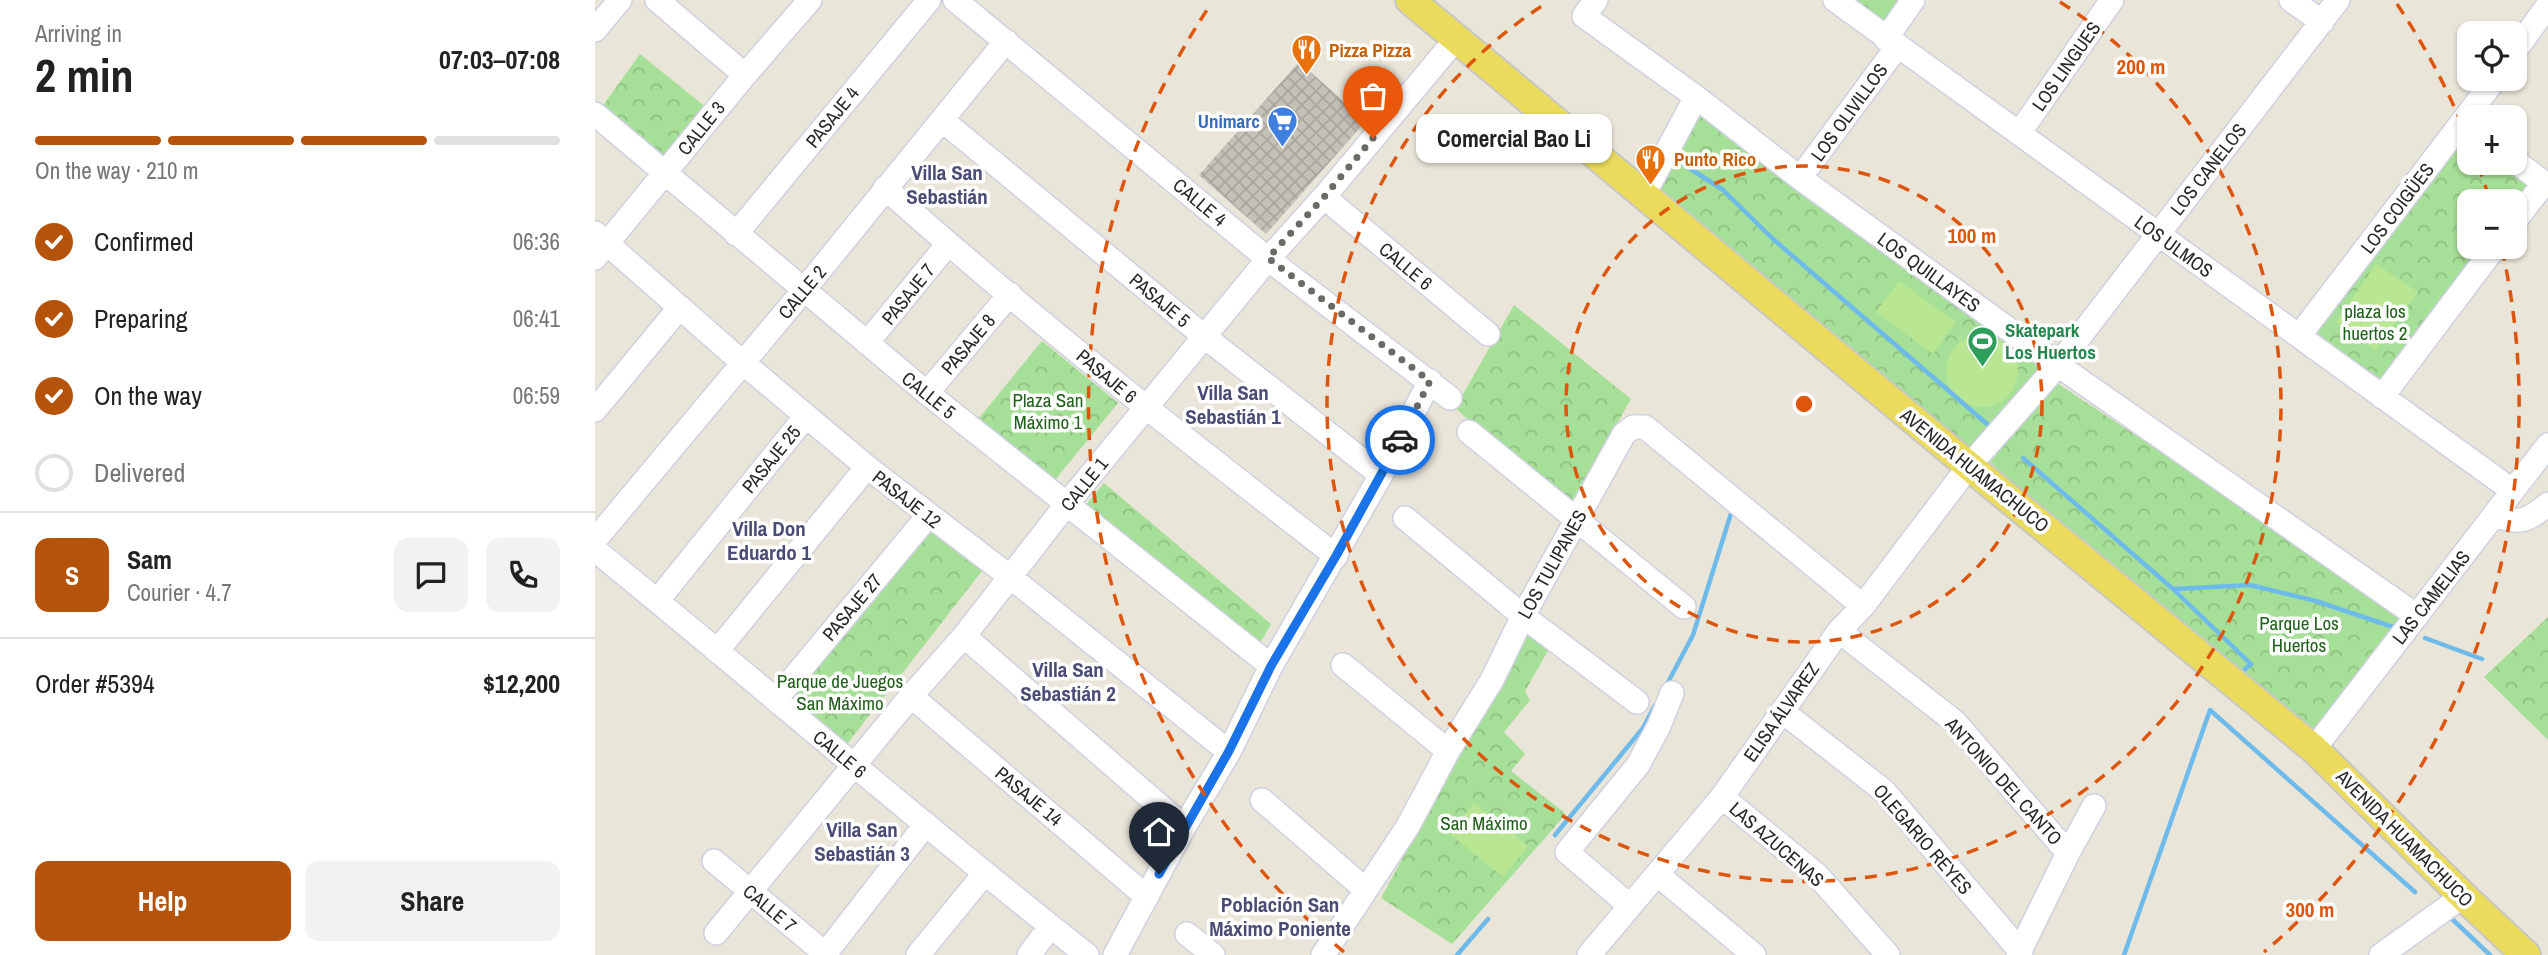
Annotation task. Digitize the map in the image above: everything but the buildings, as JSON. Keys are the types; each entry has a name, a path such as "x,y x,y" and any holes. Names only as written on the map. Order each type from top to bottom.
{"main road":[{"name":"AVENIDA HUAMACHUCO","path":"1410,0 1643,196 2314,749 2526,955"}],"street":[{"path":"595,30 620,0"},
{"path":"657,0 745,75"},
{"name":"PASAJE 4","path":"736,234 929,0"},
{"name":"CALLE 4","path":"955,0 1268,258 1450,398"},
{"name":"LOS ULMOS","path":"1835,0 2513,491"},
{"name":"LOS OLIVILLOS","path":"1800,178 1892,43 1913,0"},
{"name":"LOS LINGUES","path":"2019,132 2112,0"},
{"path":"2291,0 2322,22"},
{"name":"LOS CANELOS","path":"1969,466 2058,365 2339,0"},
{"name":"CALLE 3","path":"599,245 666,172 808,1"},
{"path":"2527,34 2548,5"},
{"name":"LOS QUILLAYES","path":"1590,8 1696,97 1800,178 2058,365 2417,616"},
{"name":"CALLE 1","path":"716,933 911,696 964,636 1066,505 1268,258 1324,197 1456,39"},
{"name":"CALLE 2","path":"595,540 803,291 1006,41"},
{"path":"1643,196 1696,97"},
{"name":"CALLE 5","path":"595,114 927,393 1271,666"},
{"name":"PASAJE 5","path":"943,120 1205,337 1381,475"},
{"name":"LOS COIGÜES","path":"2299,336 2457,136"},
{"path":"2527,170 2546,184 2527,207"},
{"name":"PASAJE 6","path":"885,188 1145,408 1336,556"},
{"name":"CALLE 6","path":"1324,197 1487,334"},
{"name":"PASAJE 7","path":"867,343 948,244"},
{"name":"PASAJE 12","path":"599,245 680,307 806,416 928,516 1009,576 1229,751"},
{"path":"2382,397 2486,259"},
{"name":"PASAJE 8","path":"927,393 1010,295"},
{"path":"595,410 680,307"},
{"path":"1115,955 1184,827 1229,751 1271,666 1336,556 1430,381"},
{"name":"PASAJE 25","path":"657,601 806,416"},
{"name":"LOS TULIPANES","path":"1323,955 1408,826 1448,751 1492,680 1523,616 1624,434 1633,427 1645,427 1863,606"},
{"path":"1469,432 1684,607"},
{"name":"LAS CAMELIAS","path":"2314,749 2548,445"},
{"name":"ELISA ÁLVAREZ","path":"1595,953 1630,906 1722,797 1839,631 1863,606 1969,466"},
{"path":"717,650 867,467"},
{"path":"2495,514 2509,522 2518,522 2548,504"},
{"name":"PASAJE 27","path":"776,699 928,516"},
{"path":"1405,518 1523,616 1637,702"},
{"name":"CALLE 6","path":"595,550 854,766 1087,955"},
{"name":"ANTONIO DEL CANTO","path":"1839,631 1955,722 2068,853"},
{"path":"964,636 1184,827"},
{"path":"1343,665 1448,751"},
{"path":"1630,906 1567,852 1638,765 1659,726 1672,693"},
{"name":"PASAJE 14","path":"911,696 1147,897"},
{"name":"OLEGARIO REYES","path":"1782,711 1884,791 2019,954"},
{"name":"LAS AZUCENAS","path":"1722,797 1817,875 1888,955"},
{"path":"1262,800 1366,890"},
{"path":"2019,954 2094,806"},
{"path":"826,954 926,824"},
{"name":"CALLE 7","path":"714,861 826,954"},
{"path":"918,955 985,873"},
{"path":"1657,874 1754,955"},
{"path":"2381,955 2463,896"},
{"path":"1029,955 1051,926"},
{"path":"1187,934 1213,955"}],"green space":[{"path":"1849,0 1903,0 1885,27"},
{"path":"640,54 708,109 665,158 602,107"},
{"path":"1690,108 2049,369 1974,453 1651,186"},
{"name":"plaza los huertos 2","path":"2457,144 2457,175 2515,175 2532,185 2527,192 2527,189 2457,189 2457,259 2476,259 2380,386 2311,334"},
{"path":"2376,264 2418,292 2376,350 2336,322"},
{"path":"1899,281 1956,322 1933,354 1876,312"},
{"path":"1514,305 1631,399 1569,508 1455,408"},
{"name":"Skatepark Los Huertos","path":"1982,335 2002,341 2012,351 2018,371 2012,391 2002,401 1982,407 1962,401 1952,391 1946,371 1952,351 1962,341"},
{"name":"Plaza San Máximo 1","path":"1042,341 1118,403 1055,480 979,418"},
{"name":"Parque Los Huertos","path":"2057,383 2408,616 2309,744 1990,462"},
{"path":"1104,483 1271,624 1257,649 1085,506"},
{"name":"Parque de Juegos San Máximo","path":"928,526 982,571 844,748 787,697"},
{"path":"2548,617 2548,740 2484,677"},
{"name":"San Máximo","path":"1525,632 1549,649 1525,691 1530,700 1504,732 1525,754 1511,771 1566,814 1452,944 1381,898"},
{"path":"1474,803 1528,846 1503,877 1449,833"}],"waterway":[{"path":"1683,164 1723,190 1773,239 1994,430"},
{"path":"2023,458 2173,589 2251,664 2245,669"},
{"path":"1665,688 1693,635 1733,507"},
{"path":"2174,589 2250,585 2316,601 2396,628"},
{"path":"2425,638 2482,659"},
{"path":"1555,835 1643,728 1655,705"},
{"path":"2124,955 2210,710 2415,892"},
{"path":"2451,918 2490,955"},
{"path":"1457,955 1488,919"}],"way so far":[{"path":"1373,138 1268,258 1430,381 1400,440"}],"place":[{"name":"Pizza Pizza","path":"1306,77"},
{"name":"Comercial Bao Li","path":"1373,138"},
{"name":"Unimarc","path":"1283,148"},
{"name":"Punto Rico","path":"1651,186"},
{"name":"Skatepark Los Huertos","path":"1982,368"}],"district":[{"name":"Villa San Sebastián","path":"947,185"},
{"name":"Villa San Sebastián 1","path":"1233,405"},
{"name":"Villa Don Eduardo 1","path":"769,541"},
{"name":"Villa San Sebastián 2","path":"1068,682"},
{"name":"Villa San Sebastián 3","path":"862,842"},
{"name":"Población San Máximo Poniente","path":"1280,917"}],"route":[{"path":"1159,874 1229,751 1271,666 1400,440"}]}
